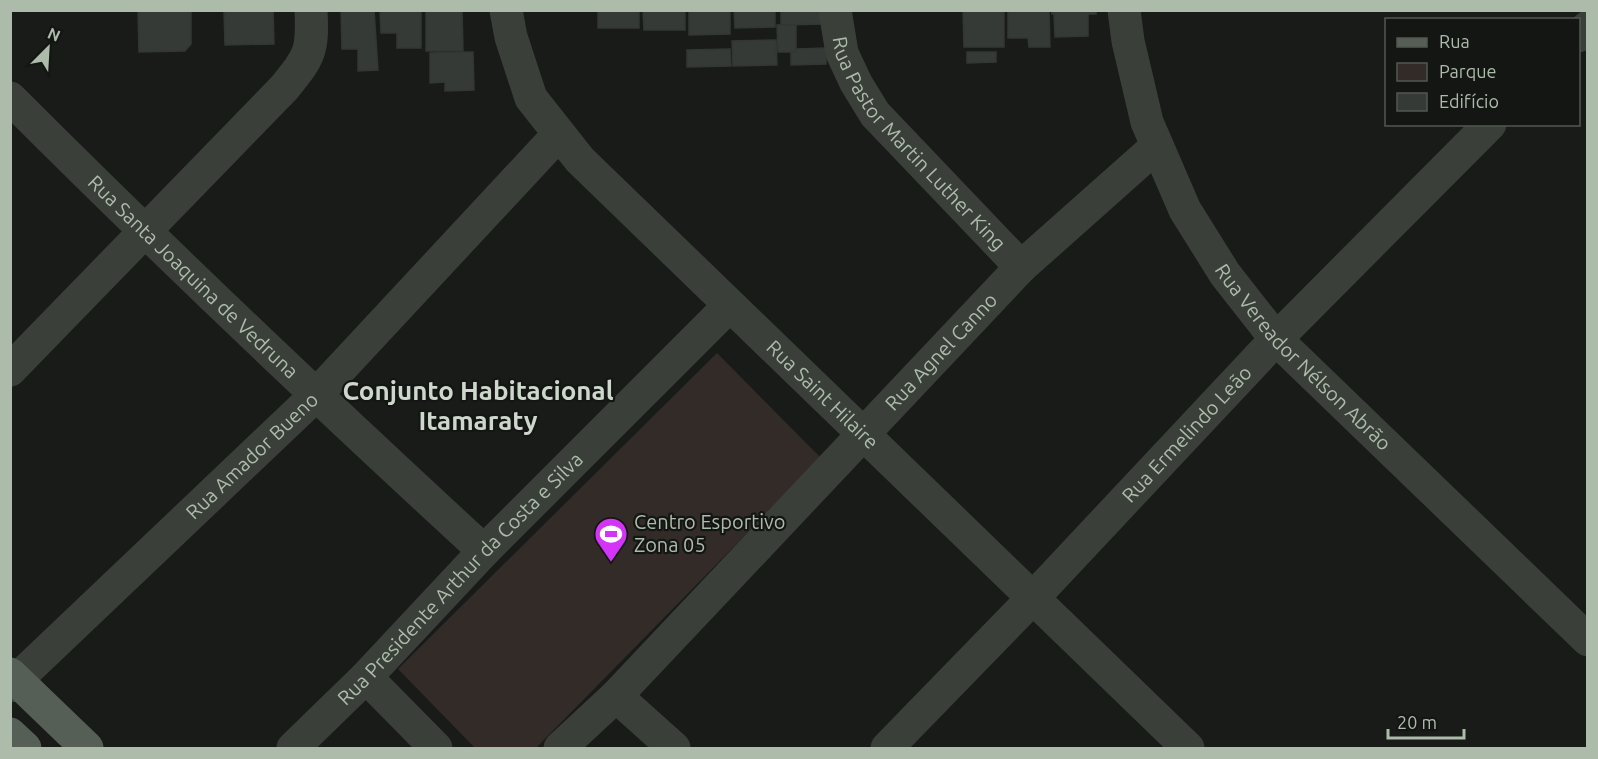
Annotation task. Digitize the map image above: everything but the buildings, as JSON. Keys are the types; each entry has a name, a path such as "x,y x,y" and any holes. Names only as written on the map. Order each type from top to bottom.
{"main road":[{"path":"12,680 87,748"},
{"path":"10,734 25,748"}],"street":[{"path":"10,370 145,234 302,66 313,43 311,10"},
{"name":"Rua Saint Hilaire","path":"506,10 531,98 580,160 1188,748"},
{"name":"Rua Pastor Martin Luther King","path":"835,10 842,53 856,83 875,114 1021,267"},
{"name":"Rua Vereador Nélson Abrão","path":"1124,10 1128,41 1144,110 1157,146 1185,210 1225,274 1276,339 1587,640"},
{"name":"Rua Santa Joaquina de Vedruna","path":"10,99 145,234 315,396 484,550"},
{"name":"Rua Ermelindo Leão","path":"887,748 1033,598 1276,339 1488,126"},
{"name":"Rua Amador Bueno","path":"12,680 315,396 558,135"},
{"name":"Rua Agnel Canno","path":"560,748 616,696 862,432 1021,267 1157,146"},
{"name":"Rua Presidente Arthur da Costa e Silva","path":"293,748 366,676 484,550 729,306"},
{"path":"366,676 436,748"},
{"path":"616,696 674,748"}],"green space":[{"name":"Centro Esportivo Zona 05","path":"717,353 821,458 536,748 475,748 398,669"}],"place":[{"name":"Centro Esportivo Zona 05","path":"611,563"}],"district":[{"name":"Conjunto Habitacional Itamaraty","path":"478,406"}]}
